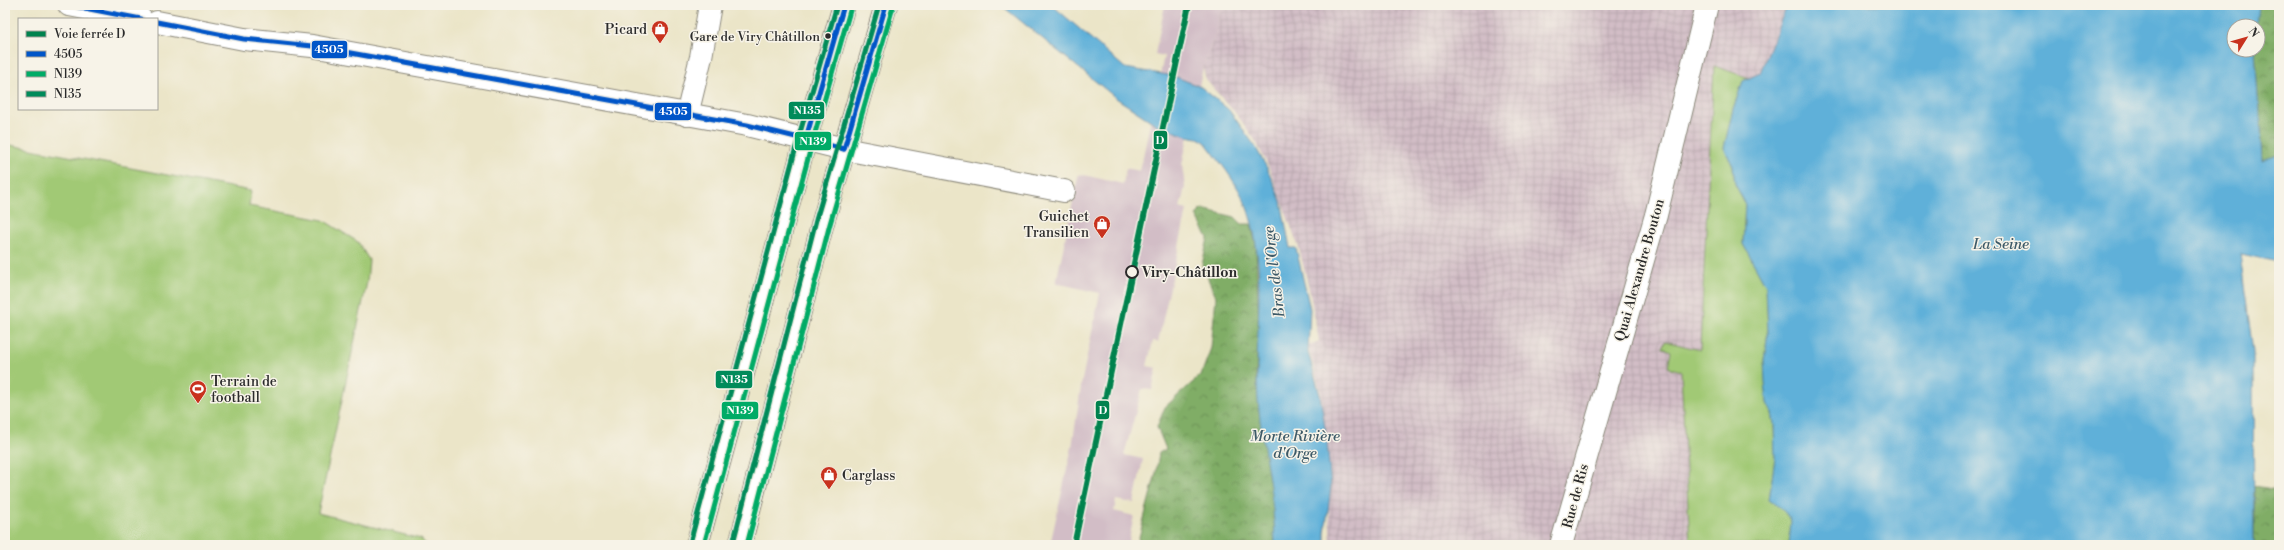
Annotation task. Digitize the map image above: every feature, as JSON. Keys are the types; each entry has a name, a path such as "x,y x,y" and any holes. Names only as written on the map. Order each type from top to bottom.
{"main road":[{"path":"69,5 136,18"},
{"path":"687,115 701,57 710,5"},
{"path":"697,545 806,138 844,5"},
{"path":"740,545 776,399 844,149 886,5"},
{"name":"Quai Alexandre Bouton","path":"1588,447 1656,214 1688,92 1707,5"},
{"path":"158,22 244,39 325,48 687,115 806,138 844,149 1064,191"},
{"name":"Rue de Ris","path":"1561,545 1588,447"}],"shaded area":[{"path":"1165,5 1222,5 1215,34 1203,68 1182,165 1185,187 1180,208 1187,210 1158,342 1153,341 1147,366 1157,368 1152,390 1142,389 1124,455 1143,459 1134,503 1116,500 1114,511 1134,516 1128,545 1050,545 1072,447 1082,380 1100,293 1056,283 1078,177 1079,174 1123,184 1126,168 1140,171 1164,56 1155,54"},
{"path":"1222,5 1787,5 1760,73 1743,81 1733,109 1724,148 1735,184 1745,203 1743,244 1766,286 1767,403 1772,413 1775,458 1769,500 1789,545 1331,545 1321,394 1308,346 1319,341 1299,248 1269,168 1255,140 1237,115 1206,80 1203,68 1215,34"}],"green space":[{"path":"2258,5 2279,5 2279,155 2262,161 2256,58 2266,58 2266,18 2257,18"},
{"path":"1714,66 1749,78 1743,81 1733,109 1724,148 1733,166 1735,184 1745,203 1743,244 1766,286 1768,332 1764,360 1767,403 1772,413 1774,424 1775,458 1769,500 1781,508 1791,520 1789,545 1690,545 1681,371 1668,367 1671,351 1663,348 1665,341 1700,350"},
{"path":"5,144 251,191 249,206 323,220 358,242 369,260 367,282 318,513 421,539 427,545 5,545"},
{"path":"1202,209 1235,217 1242,224 1251,224 1256,245 1259,329 1256,375 1260,415 1274,510 1275,545 1137,545 1156,473 1159,453 1166,449 1157,427 1165,407 1201,375 1211,348 1216,297 1202,265 1208,238 1196,215"},
{"path":"2254,486 2279,490 2279,545 2254,545"}],"water":[{"name":"Morte Rivière d'Orge","path":"1001,5 1052,5 1125,68 1174,76 1201,87 1229,110 1255,146 1267,168 1281,201 1290,248 1296,248 1310,309 1308,352 1320,395 1327,441 1331,487 1325,533 1325,545 1275,545 1271,491 1258,401 1259,273 1252,223 1244,200 1236,185 1205,142 1198,138 1186,136 1157,125 1116,98"},
{"name":"La Seine","path":"1787,5 2258,5 2257,18 2226,18 2226,58 2256,58 2262,160 2279,155 2279,262 2240,254 2253,352 2254,545 1789,545 1791,520 1781,508 1769,500 1775,458 1774,424 1772,413 1767,403 1765,383 1764,360 1768,332 1766,286 1743,244 1745,203 1735,184 1733,166 1724,148 1733,109 1743,81 1760,73"}],"rail line":[{"name":"D","path":"1074,545 1189,5"}],"transit line":[{"name":"4505","path":"69,5 136,18"},
{"name":"N135","path":"690,543 799,136 837,5"},
{"name":"4505","path":"806,138 844,5"},
{"name":"N135","path":"733,543 816,220 879,5"},
{"name":"4505","path":"844,149 886,5"},
{"name":"N139","path":"704,545 813,140 851,7"},
{"name":"N139","path":"747,545 830,224 893,7"},
{"name":"4505","path":"158,22 244,39 312,46 747,125 844,149"}],"place":[{"name":"Gare de Viry Châtillon","path":"828,36"},
{"name":"Picard","path":"660,44"},
{"name":"Guichet Transilien","path":"1102,239"},
{"name":"Viry-Châtillon","path":"1132,272"},
{"name":"Terrain de football","path":"198,404"},
{"name":"Carglass","path":"829,490"}],"water label":[{"name":"Bras de l'Orge","path":"1274,272"}]}
